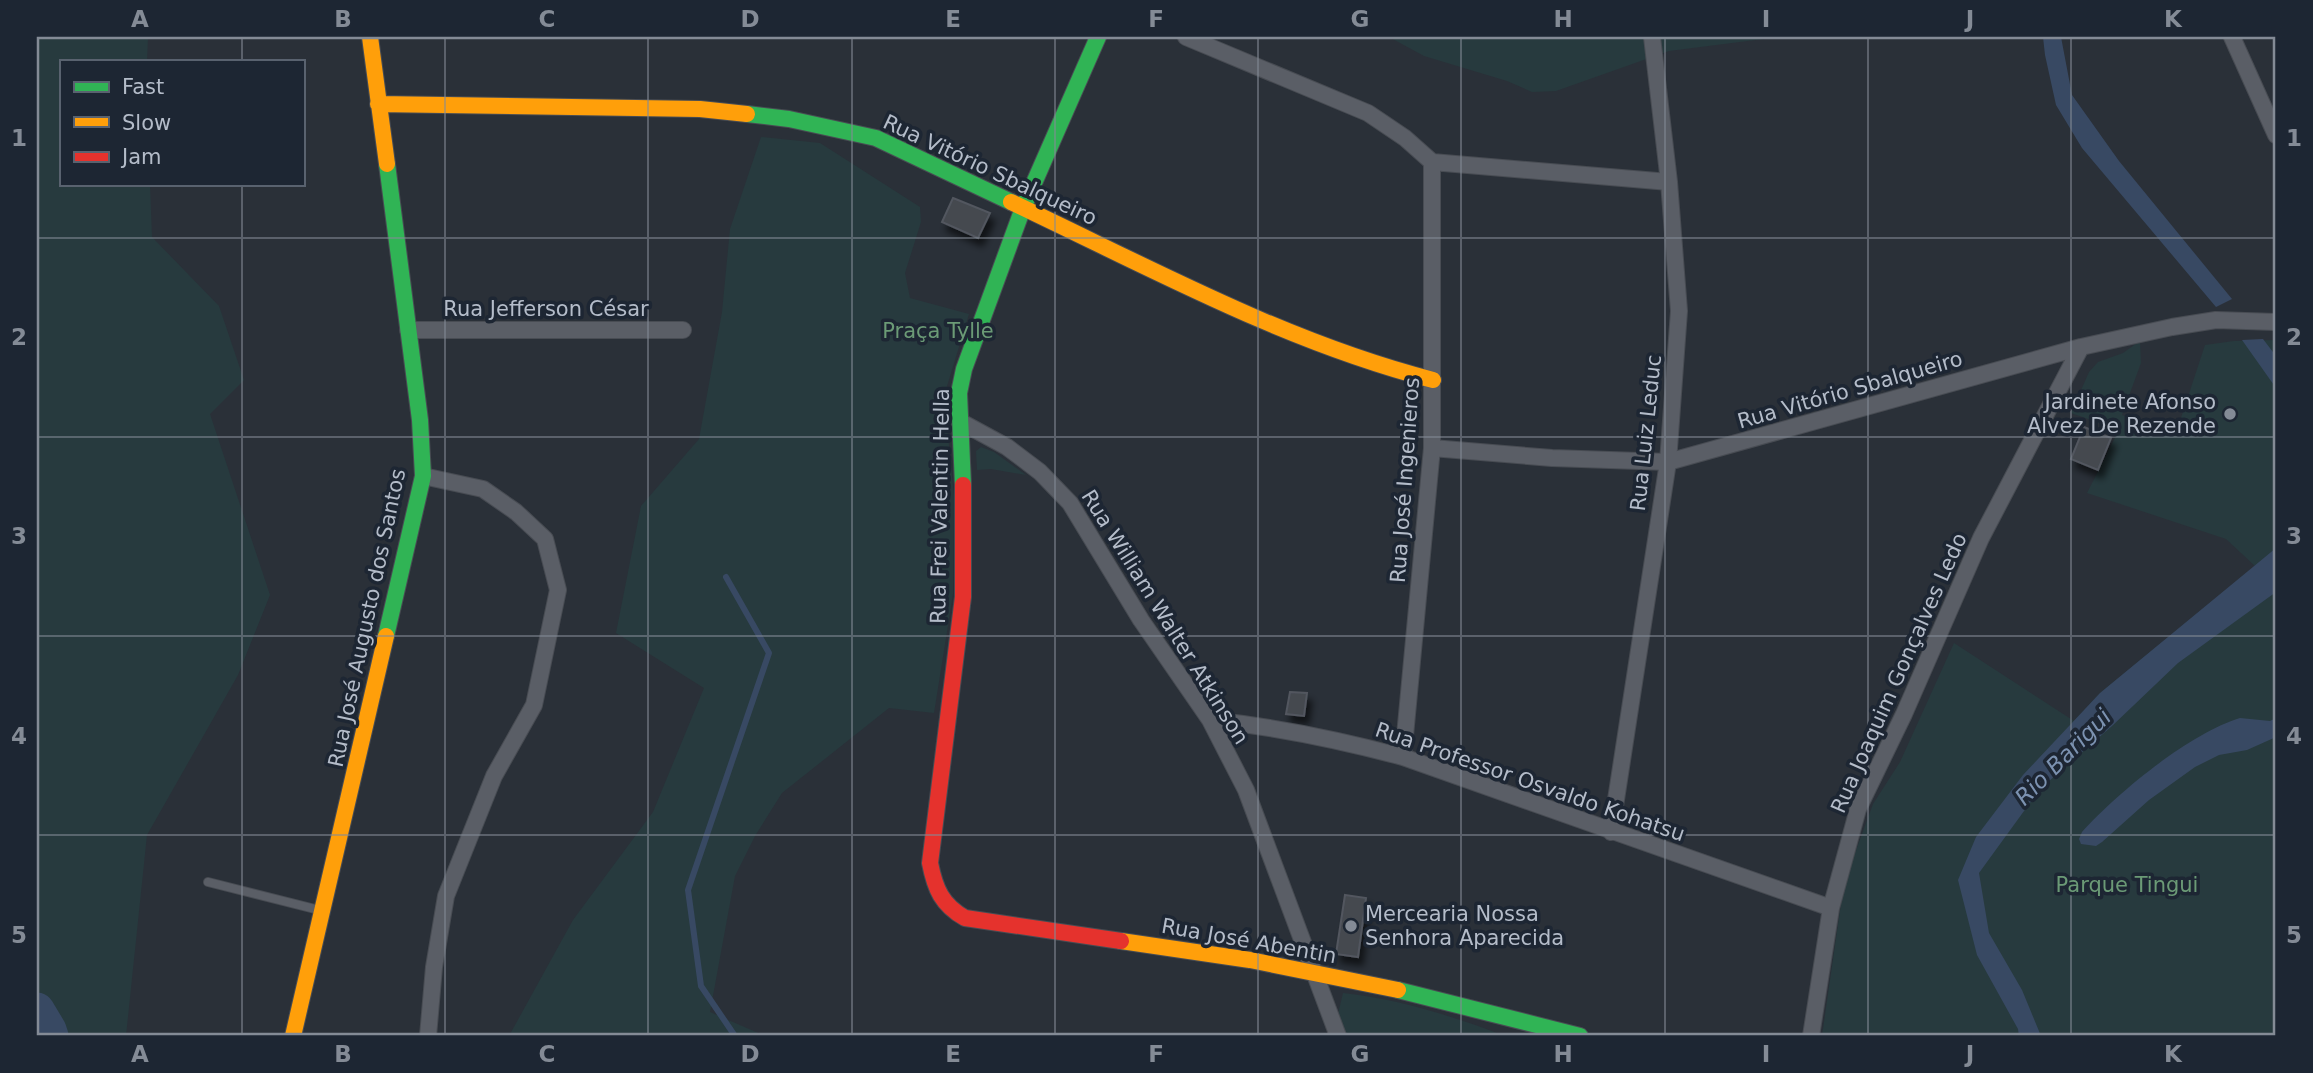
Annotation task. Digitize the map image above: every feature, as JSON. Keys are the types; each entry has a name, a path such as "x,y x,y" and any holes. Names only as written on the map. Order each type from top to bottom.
{"street":[{"name":"Rua José Augusto dos Santos","path":"293,1036 423,476 420,420 370,37"},
{"name":"Rua Frei Valentin Hella","path":"950,910 935,890 930,863 964,597 964,502 959,393 964,369 1023,208 1098,37"},
{"path":"1186,37 1368,113 1405,138 1432,162 1669,182"},
{"name":"Rua Luiz Leduc","path":"1611,832 1668,462 1678,311 1669,182 1652,37"},
{"path":"2232,37 2276,135"},
{"name":"Rua Vitório Sbalqueiro","path":"378,104 700,109 789,118 876,138 1284,331 1390,369 1433,380"},
{"name":"Rua José Ingenieros","path":"1403,757 1432,448 1432,162"},
{"name":"Rua Vitório Sbalqueiro","path":"1432,448 1552,458 1668,462 2081,347 2216,320 2276,322"},
{"name":"Rua Jefferson César","path":"408,330 683,330"},
{"name":"Rua Joaquim Gonçalves Ledo","path":"1811,1036 1830,908 1858,809 1904,714 1981,538 2081,347"},
{"name":"Rua William Walter Atkinson","path":"961,422 1007,447 1040,472 1070,503 1141,620 1210,720 1246,790 1338,1036"},
{"path":"423,476 483,489 516,512 545,540 558,590 534,705 494,776 446,897 434,967 429,1036"},
{"name":"Rua Professor Osvaldo Kohatsu","path":"1210,720 1343,740 1403,757 1830,908"},
{"name":"Rua José Abentin","path":"950,910 965,918 1202,952 1316,972 1455,1002 1580,1036"}],"lane":[{"path":"208,882 322,911"}],"green space":[{"path":"37,37 148,37 147,60 60,60 60,186 150,186 152,237 219,306 244,380 210,414 270,595 238,675 147,835 126,1036 37,1036"},
{"path":"1389,37 1779,37 1669,51 1556,91 1532,92 1507,81 1424,56"},
{"name":"Praça Tylle","path":"761,137 820,143 920,207 921,222 905,273 910,298 969,314 944,396 954,496 953,594 934,713 889,708 782,793 755,836 735,876 710,1012 765,1036 509,1036 573,920 653,812 704,688 616,633 641,506 699,439 722,312 730,229"},
{"name":"Parque Tingui","path":"2276,340 2276,1036 1822,1036 1844,883 1873,804 1900,762 1954,643 2074,721 2100,693 2255,566 2226,539 2087,493 2119,430 2071,413 2089,372 2098,362 2123,353 2140,341 2141,363 2122,415 2175,436 2205,345"},
{"path":"981,447 994,452 1026,475 991,469 977,470 976,451"},
{"path":"1343,993 1425,1009 1505,1036 1339,1036 1338,1014"}],"water":[{"path":"2043,37 2061,37 2072,95 2119,161 2232,299 2216,307 2082,148 2056,105"},
{"path":"2263,339 2276,356 2276,388 2242,340"},
{"name":"Rio Barigui","path":"2276,548 2276,592 2178,663 2040,789 1979,873 1989,933 2022,990 2041,1036 2019,1036 2018,1029 1977,955 1958,880 1976,837 2023,775 2100,693"},
{"path":"2240,718 2270,721 2276,718 2276,737 2247,750 2219,755 2195,767 2149,800 2102,842 2096,846 2081,844 2079,839 2082,832 2114,800 2155,766 2199,737"}],"building":[{"path":"953,198 990,213 978,238 942,222"},
{"path":"2084,427 2111,438 2098,470 2071,459"},
{"path":"1290,692 1307,693 1304,716 1286,714"},
{"name":"Mercearia Nossa Senhora Aparecida","path":"1345,895 1366,898 1358,957 1336,954"}],"waterway":[{"path":"726,577 769,653 688,890 701,986 735,1036"},
{"path":"37,1010 51,1036"}],"traffic: fast":[{"path":"963,485 959,393 964,369 1023,208 1098,37"},
{"path":"747,114 789,119 876,138 1011,202"},
{"path":"386,636 423,476 420,420 387,164"},
{"path":"1398,990 1580,1036"}],"traffic: slow":[{"path":"370,37 387,164"},
{"path":"378,104 700,109 747,114"},
{"path":"1011,202 1271,324 1378,364 1433,380"},
{"path":"293,1036 386,636"},
{"path":"1121,941 1250,960 1398,990"}],"traffic: jam":[{"path":"963,485 963,597 930,863 934,881 945,902 965,918 1121,941"}],"place":[{"name":"Jardinete Afonso Alvez De Rezende","path":"2230,414"},
{"name":"Mercearia Nossa Senhora Aparecida","path":"1351,926"}]}
